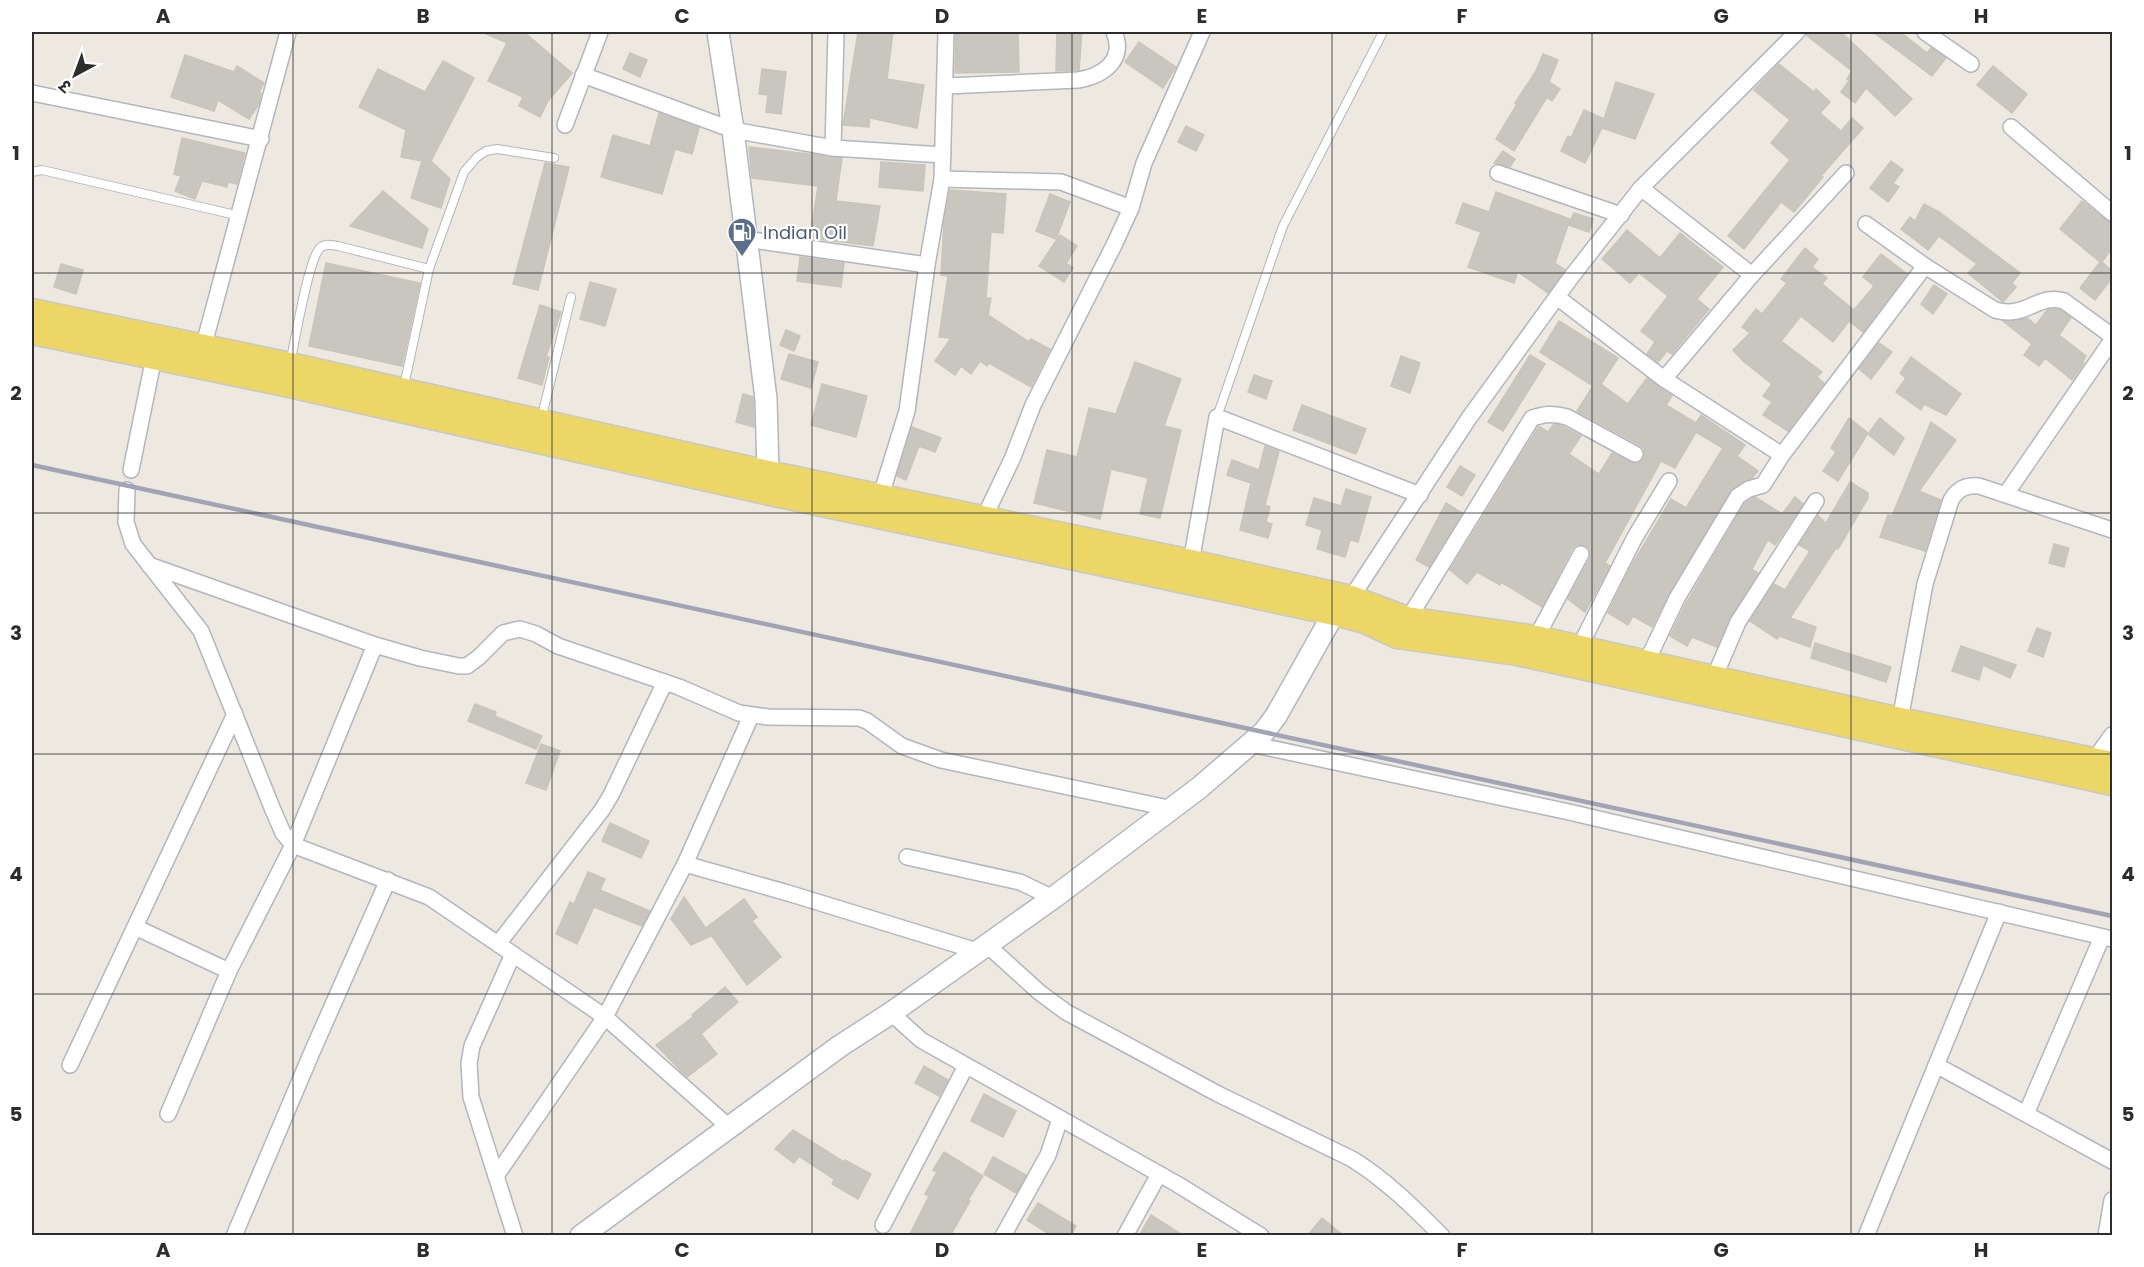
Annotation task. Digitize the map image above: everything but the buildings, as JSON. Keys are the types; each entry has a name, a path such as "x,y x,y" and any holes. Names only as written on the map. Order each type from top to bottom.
{"main road":[{"path":"32,311 290,365 768,473 1191,562 1342,606 1365,621 2112,783"},
{"path":"32,332 296,386 770,493 1342,606"},
{"path":"1402,628 1536,638 1900,720 2103,762"}],"street":[{"path":"203,348 288,32"},
{"path":"565,124 600,32"},
{"path":"718,32 733,130 766,399 768,473"},
{"path":"833,148 837,32"},
{"path":"881,495 907,411 927,265 942,180 946,32"},
{"path":"946,86 1092,78 1102,74 1114,57 1117,45 1114,32"},
{"path":"984,518 1013,457 1033,405 1131,208 1144,163 1202,32"},
{"path":"581,1236 840,1046 891,1013 1053,898 1173,808 1264,732 1342,606 1420,495 1469,418 1557,297 1641,188 1797,32"},
{"path":"1925,32 1971,64"},
{"path":"583,75 733,130 833,148 943,155"},
{"path":"32,93 261,139"},
{"path":"2011,127 2112,213"},
{"path":"1498,173 1621,215"},
{"path":"1664,379 1752,275 1846,173"},
{"path":"942,180 1061,182 1131,208"},
{"path":"1641,188 1752,275"},
{"path":"1866,225 1995,310 2014,312 2048,299 2057,299 2064,301 2112,336"},
{"path":"745,239 927,265"},
{"path":"1646,663 1677,598 1738,496 1749,489 1763,485 1782,455 1925,266"},
{"path":"1557,297 1664,379 1782,455"},
{"path":"2006,494 2112,340"},
{"path":"131,470 154,357"},
{"path":"1402,628 1532,418 1556,413 1635,454"},
{"path":"1191,562 1217,417 1420,495"},
{"path":"1579,648 1635,537 1669,481"},
{"path":"1900,720 1925,584 1951,500 1962,487 1978,486 2006,494 2112,530"},
{"path":"127,490 127,529 133,544 201,631 283,833 293,844 429,897 605,1017 729,1127"},
{"path":"1714,678 1738,622 1816,501"},
{"path":"1536,638 1581,554"},
{"path":"149,565 375,645 420,658 467,666 502,633 520,629 536,634 558,646 665,682 739,713 751,716 859,718 867,721 902,746 941,759 1173,808"},
{"path":"168,1113 229,971 293,844 375,645"},
{"path":"498,944 602,810 665,682"},
{"path":"70,1065 235,714"},
{"path":"496,1176 605,1017 685,864 751,716"},
{"path":"2103,762 2112,735"},
{"path":"1251,744 1581,814 2107,938 2026,1114"},
{"path":"907,857 1020,882 1053,898"},
{"path":"685,864 982,948 1066,1012 1218,1094 1371,1171 1442,1236"},
{"path":"234,1236 388,880"},
{"path":"1866,1236 1999,912"},
{"path":"135,927 229,971"},
{"path":"513,954 472,1046 469,1063 471,1097 515,1236"},
{"path":"891,1013 921,1040 1159,1174 1261,1236"},
{"path":"1936,1065 2112,1161"},
{"path":"883,1225 966,1066"},
{"path":"1003,1236 1048,1155 1060,1119"},
{"path":"1125,1236 1159,1174"},
{"path":"2106,1236 2112,1200"}],"lane":[{"path":"1217,417 1283,226 1383,32"},
{"path":"403,391 429,269 464,172 477,157 497,149 554,158"},
{"path":"32,172 42,170 240,216"},
{"path":"290,365 311,267 318,250 323,246 338,246 429,269"},
{"path":"541,421 571,297"}],"railway":[{"path":"32,465 2112,916"}],"place":[{"name":"Indian Oil","path":"742,258"}]}
